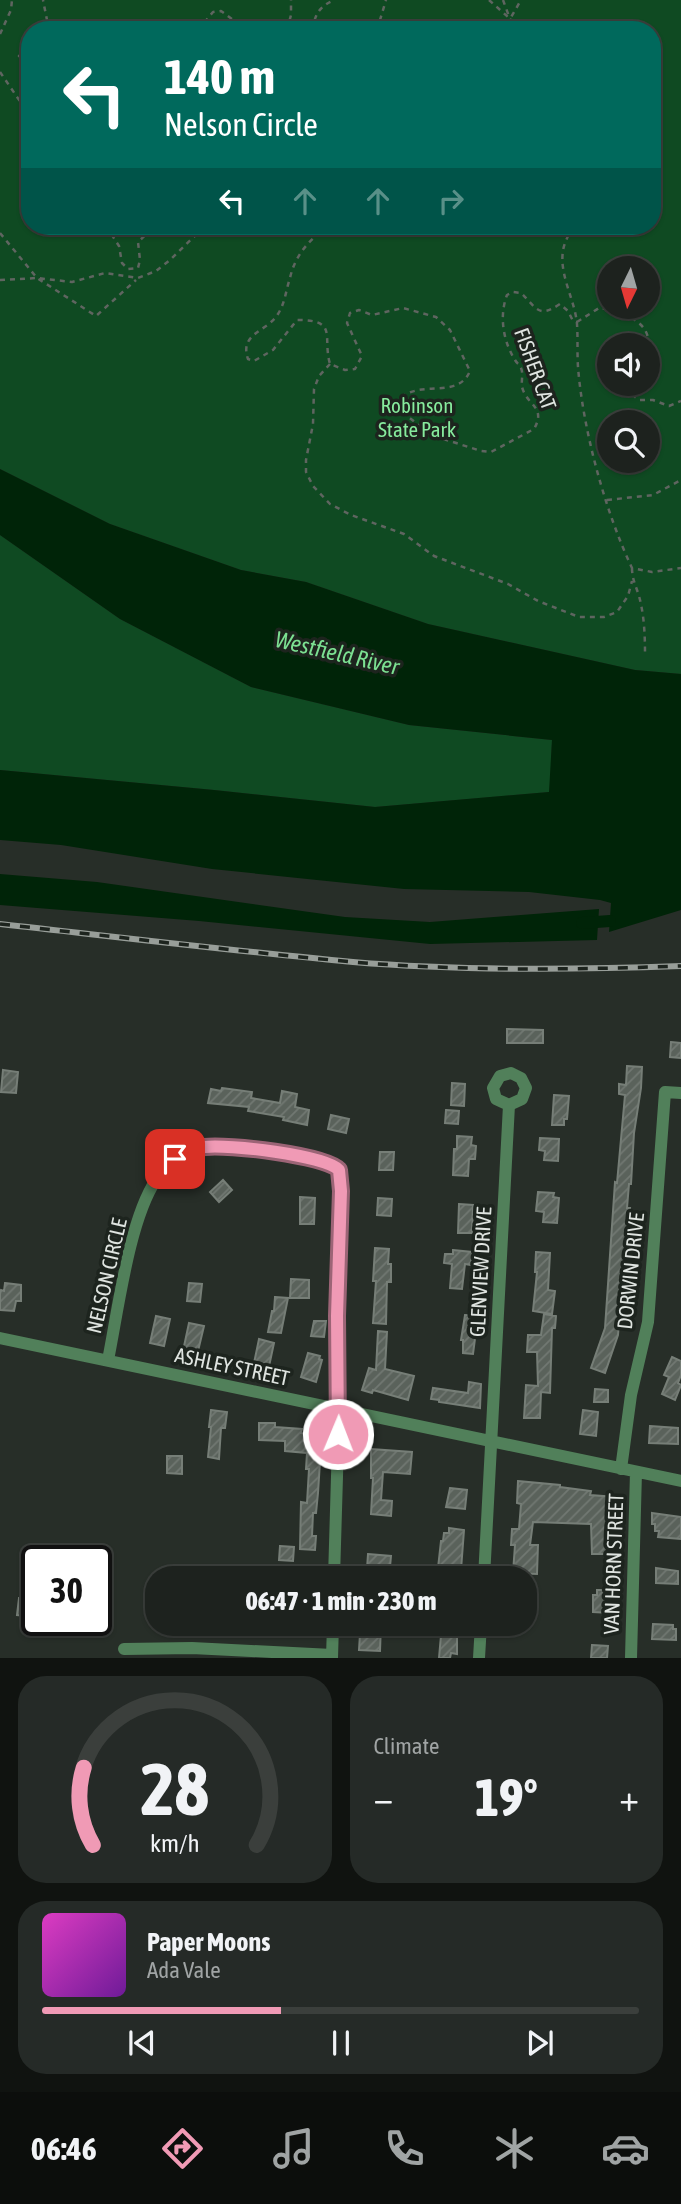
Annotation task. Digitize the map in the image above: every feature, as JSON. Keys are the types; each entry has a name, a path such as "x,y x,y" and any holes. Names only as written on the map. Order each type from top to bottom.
{"street":[{"name":"DORWIN DRIVE","path":"621,1469 631,1395 648,1322 665,1092 681,1093"},
{"name":"GLENVIEW DRIVE","path":"485,1566 509,1105"},
{"name":"NELSON CIRCLE","path":"108,1360 141,1213 151,1187 168,1165 188,1152 207,1147 256,1150 312,1159 335,1166 341,1177 334,1566"},
{"name":"ASHLEY STREET","path":"0,1338 681,1482"},
{"name":"VAN HORN STREET","path":"631,1658 636,1472"},
{"path":"124,1649 192,1648 332,1656 333,1636"},
{"path":"479,1658 480,1636"}],"path":[{"path":"0,34 11,10 12,0"},
{"path":"43,0 46,21"},
{"path":"289,21 291,0"},
{"path":"314,21 324,4 335,0"},
{"path":"380,21 386,0"},
{"path":"489,0 510,19"},
{"path":"503,0 510,19"},
{"path":"508,21 521,0"},
{"path":"206,21 213,12 221,11 235,21"},
{"path":"0,72 21,103"},
{"path":"0,233 37,278 96,316 138,278 156,271 170,260 196,235"},
{"path":"112,235 119,246 124,267 128,269 138,268 138,242 145,235"},
{"path":"318,235 304,247 290,275 279,314 272,323 253,333 247,341 245,351 248,359 261,359 273,350 297,320 323,324 328,332 330,364 319,376 314,389 315,403 306,472 313,486 330,504 351,515 404,534 434,556 508,584 538,601 579,617 604,617 617,612 628,596 632,568 620,543 586,421 578,369 577,322 567,287 563,251 569,235"},
{"path":"0,280 37,278 72,282 105,273 138,278"},
{"name":"FISHER CAT","path":"330,364 345,370 355,369 360,362 362,356 348,323 350,313 359,310 372,315 403,308 436,317 450,330 468,365 469,375 453,386 412,390 400,399 400,406 406,415 431,435 491,452 534,429 537,424 536,404 523,390 522,372 513,357 503,329 507,295 513,292 521,293 534,309 543,312 560,304 568,311 573,321 577,322"},
{"path":"577,322 599,308 626,314 647,333"},
{"path":"635,396 640,400 653,400 669,406 681,401"},
{"path":"607,500 653,495 681,481"},
{"path":"632,568 652,572 681,568"},
{"path":"632,581 639,596 643,616 645,653"}],"green space":[{"name":"Robinson State Park","path":"0,0 681,0 681,674 635,670 428,624 306,582 241,570 110,524 0,469"},
{"path":"0,535 120,619 251,687 409,725 552,740 550,792 375,807 0,770"}],"water":[{"name":"Westfield River","path":"0,469 110,524 241,570 306,582 428,624 635,670 681,674 681,910 609,932 611,903 600,900 529,892 404,889 212,869 61,845 0,840 0,770 375,807 549,792 552,740 409,725 251,687 120,619 0,535"},
{"path":"0,874 97,882 345,917 430,922 599,909 597,940 430,944 0,905"}],"building":[{"path":"507,1029 543,1030 543,1043 507,1043"},
{"path":"671,1042 681,1043 681,1058 670,1057"},
{"path":"627,1066 642,1067 641,1088 627,1208 630,1208 621,1290 624,1290 623,1309 620,1309 618,1335 605,1373 591,1368 605,1328 615,1182 617,1183 625,1095 619,1094 619,1084 626,1085"},
{"path":"3,1070 18,1072 16,1093 1,1092"},
{"path":"452,1083 465,1084 464,1106 451,1105"},
{"path":"222,1088 252,1092 251,1098 280,1103 282,1091 297,1094 295,1107 309,1110 307,1125 283,1120 284,1117 248,1111 249,1107 208,1103 211,1089 221,1091"},
{"path":"554,1095 569,1096 564,1125 552,1125"},
{"path":"446,1110 459,1111 458,1124 445,1123"},
{"path":"331,1115 349,1119 346,1133 328,1129"},
{"path":"457,1136 472,1137 471,1145 476,1146 475,1159 469,1159 468,1176 453,1175"},
{"path":"540,1138 559,1139 558,1161 544,1160 545,1151 539,1150"},
{"path":"380,1152 394,1152 393,1170 379,1170"},
{"path":"223,1180 232,1190 219,1202 210,1192"},
{"path":"538,1192 554,1193 553,1197 559,1198 557,1223 543,1222 544,1212 536,1211"},
{"path":"300,1197 315,1198 314,1224 300,1224"},
{"path":"378,1198 392,1199 391,1216 377,1215"},
{"path":"459,1204 473,1205 472,1233 458,1233"},
{"path":"375,1248 389,1249 391,1282 387,1282 386,1324 373,1323"},
{"path":"453,1250 472,1252 471,1265 465,1264 462,1289 450,1288 452,1264 444,1263 445,1254 453,1254"},
{"path":"536,1252 550,1253 548,1290 555,1291 552,1314 533,1311"},
{"path":"291,1279 309,1280 309,1298 290,1298"},
{"path":"5,1283 21,1285 21,1301 16,1301 14,1311 0,1310 0,1294 1,1290 4,1291"},
{"path":"189,1283 202,1284 200,1302 187,1301"},
{"path":"275,1297 288,1298 281,1333 268,1332"},
{"path":"544,1314 556,1316 555,1328 552,1328 550,1393 541,1392 540,1418 524,1418 526,1385 538,1386 537,1352 527,1352 528,1335 541,1335"},
{"path":"465,1315 478,1316 473,1354 463,1353 461,1340"},
{"path":"156,1316 170,1319 164,1346 150,1343"},
{"path":"314,1321 326,1321 324,1337 311,1336"},
{"path":"189,1323 204,1326 198,1351 193,1350 192,1354 183,1351"},
{"path":"378,1331 387,1332 385,1369 414,1376 408,1400 373,1390 372,1393 362,1390 369,1368 376,1370"},
{"path":"259,1339 274,1343 268,1371 253,1368"},
{"path":"308,1353 320,1356 319,1359 322,1360 316,1382 301,1377"},
{"path":"672,1357 681,1361 678,1383 681,1385 675,1400 662,1394 669,1377 664,1375"},
{"path":"469,1382 481,1384 480,1408 431,1399 433,1388 468,1393"},
{"path":"595,1389 608,1390 608,1402 594,1402"},
{"path":"211,1410 227,1412 225,1428 221,1428 219,1459 208,1457"},
{"path":"583,1410 598,1412 596,1436 580,1434"},
{"path":"259,1423 275,1423 275,1427 302,1429 301,1433 326,1435 325,1446 321,1446 316,1513 313,1513 312,1536 316,1536 315,1550 300,1549 301,1502 307,1503 307,1453 285,1451 285,1441 259,1440"},
{"path":"650,1426 678,1428 678,1444 649,1443"},
{"path":"371,1449 412,1452 410,1474 383,1472 381,1500 392,1501 391,1516 371,1514"},
{"path":"167,1456 182,1456 182,1474 167,1473"},
{"path":"518,1481 560,1485 591,1491 590,1495 616,1497 613,1514 607,1513 609,1554 592,1554 591,1524 533,1522 530,1545 538,1545 537,1574 537,1566 514,1566 515,1545 511,1545 512,1529 519,1529 521,1504 517,1503"},
{"path":"450,1488 467,1490 465,1509 446,1507"},
{"path":"652,1513 681,1517 681,1539 658,1537 659,1531 655,1531 655,1524 652,1524"},
{"path":"449,1528 464,1530 461,1566 438,1566 441,1541 444,1533 449,1533"},
{"path":"280,1546 294,1547 293,1561 279,1560"},
{"path":"368,1554 391,1556 390,1566 367,1566"},
{"path":"656,1568 678,1571 678,1584 656,1583"},
{"path":"597,1590 607,1590 607,1595 612,1595 611,1613 593,1612 593,1595 597,1595"},
{"path":"19,1598 21,1598 21,1615 17,1615"},
{"path":"653,1624 673,1625 673,1629 676,1629 676,1640 652,1639"},
{"path":"360,1636 381,1636 380,1651 359,1650"},
{"path":"441,1636 457,1636 457,1654 451,1653 450,1658 439,1658"},
{"path":"592,1645 608,1646 607,1658 591,1658"}],"waterway":[{"path":"582,923 610,921"}],"railway":[{"path":"0,924 394,965 517,969 681,966"}],"route":[{"path":"175,1159 195,1149 214,1147 292,1155 327,1163 339,1170 338,1434"}]}
